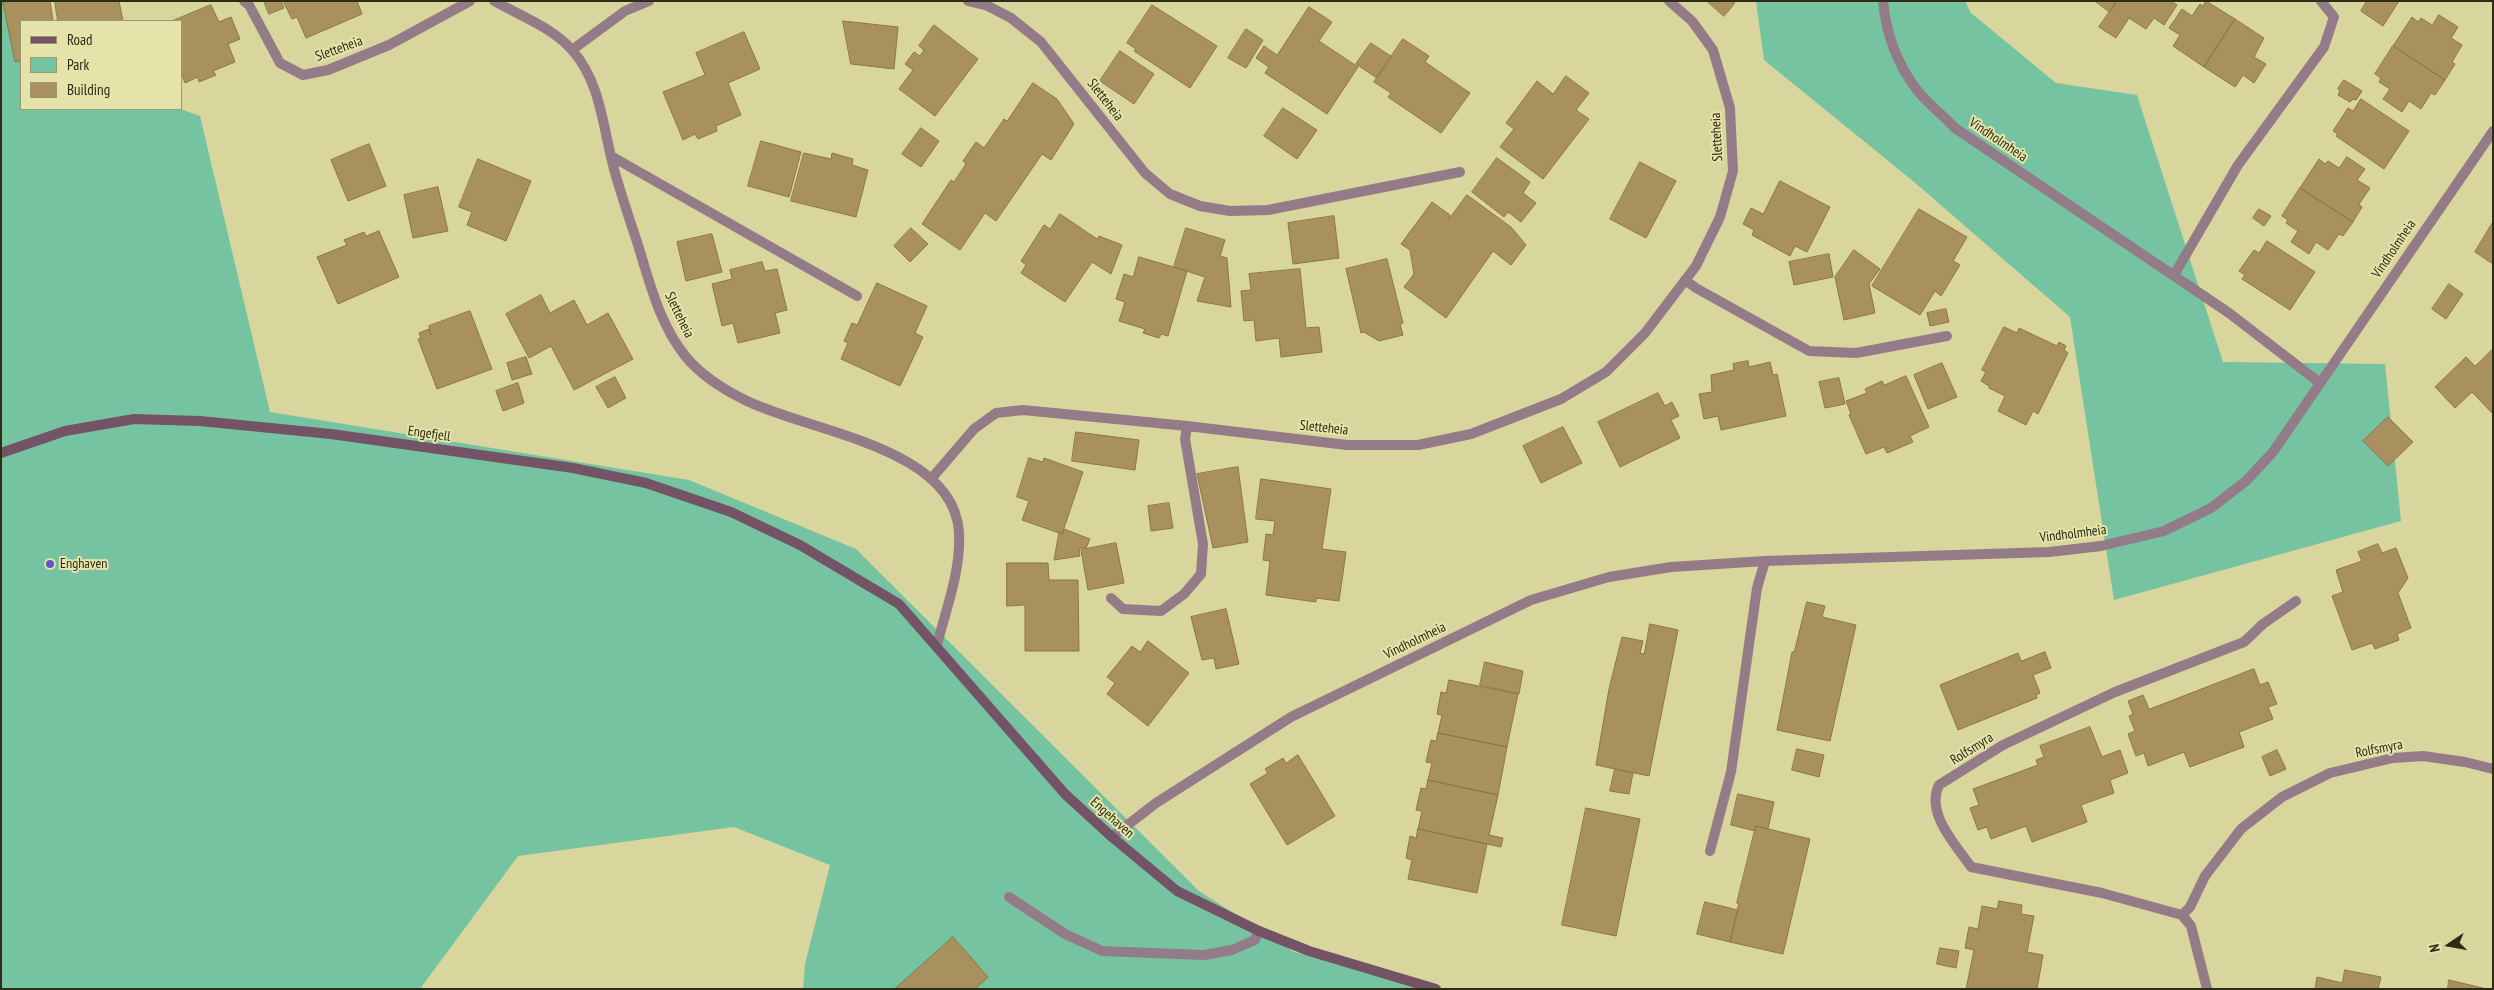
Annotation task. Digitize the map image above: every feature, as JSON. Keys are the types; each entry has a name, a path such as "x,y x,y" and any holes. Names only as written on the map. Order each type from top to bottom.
{"street":[{"name":"Sletteheia","path":"244,1 249,5 280,63 303,75 328,70 389,45 470,1"},
{"name":"Sletteheia","path":"494,1 552,34 572,50 593,83 611,156 655,300 672,339 688,359 708,378 743,400 896,454 931,479 951,502 959,530 959,557 937,645"},
{"path":"572,50 625,11 649,1"},
{"name":"Sletteheia","path":"968,1 988,6 1011,18 1041,42 1145,173 1170,194 1200,206 1230,211 1268,210 1460,172"},
{"name":"Sletteheia","path":"931,479 974,429 996,413 1023,410 1187,426 1347,445 1418,445 1471,434 1561,399 1606,372 1645,332 1696,266 1720,217 1733,171 1730,108 1713,50 1692,21 1669,1"},
{"name":"Vindholmheia","path":"1883,1 1885,22 1891,45 1917,90 1955,128 2229,313 2320,383"},
{"path":"2174,276 2238,165 2324,47 2334,17 2321,1"},
{"name":"Vindholmheia","path":"1112,837 1156,803 1292,717 1530,600 1609,577 1662,568 1765,561 2049,552 2101,546 2164,531 2211,508 2246,481 2273,452 2493,131"},
{"path":"611,156 857,296"},
{"path":"1685,280 1809,351 1856,353 1947,336"},
{"name":"Engefjell","path":"1,453 65,432 134,419 200,421 331,434 573,468 646,483 730,512 800,545 838,568"},
{"path":"1110,598 1123,609 1161,611 1184,594 1201,574 1203,544 1185,438 1187,426"},
{"path":"1710,851 1731,772 1757,588 1765,561"},
{"name":"Engehaven","path":"838,568 899,604 937,645 1065,794 1112,837 1177,891 1259,931 1309,951 1436,989"},
{"name":"Rolfsmyra","path":"2296,601 2263,624 2244,642 2115,692 2003,745 1939,785 1935,794 1940,821 1970,867 2102,893 2182,915 2190,907 2205,876 2241,829 2282,797 2330,773 2393,758 2422,756 2465,762 2493,769"},
{"path":"1009,897 1065,934 1102,951 1204,955 1232,950 1256,940 1259,931"},
{"path":"2182,915 2191,926 2207,989"}],"green space":[{"path":"1,1 47,1 45,20 20,20 20,110 182,110 200,116 270,412 689,480 856,549 1199,891 1294,952 1438,989 803,989 805,964 830,865 734,827 518,856 420,989 1,989"},
{"path":"1756,1 1965,1 1971,13 2056,83 2137,95 2223,362 2385,364 2401,521 2114,600 2070,317 1913,181 1764,60"}],"building":[{"path":"13,1 50,1 53,20 20,20 20,61 15,62 3,3"},
{"path":"55,1 119,1 123,20 58,20"},
{"path":"264,1 281,1 284,8 269,14"},
{"path":"288,1 357,1 362,14 306,38 297,17 292,19 284,3"},
{"path":"1707,1 1732,1 1735,3 1724,16"},
{"path":"2095,1 2117,1 2110,12"},
{"path":"2117,1 2171,1 2177,5 2164,25 2154,18 2146,29 2129,18 2116,38 2099,27"},
{"path":"2206,1 2235,19 2204,67 2173,46 2180,35 2169,28 2182,9 2192,16 2200,4 2203,6"},
{"path":"2367,1 2399,1 2383,26 2361,11"},
{"path":"211,5 219,22 231,17 240,39 228,44 235,62 213,71 216,75 199,82 198,77 185,83 182,76 182,20 174,20"},
{"path":"1152,5 1217,46 1190,88 1134,51 1136,49 1127,43"},
{"path":"1309,7 1332,22 1319,41 1358,67 1327,114 1265,73 1269,67 1256,58 1264,46 1277,55"},
{"path":"2439,15 2458,27 2451,38 2462,45 2452,62 2455,64 2445,80 2393,46 2412,17 2418,22 2421,18 2432,25"},
{"path":"2235,19 2264,38 2254,57 2266,64 2254,83 2243,75 2235,87 2204,67"},
{"path":"843,21 898,27 894,69 851,64"},
{"path":"934,25 978,59 935,116 899,89 913,70 905,64 914,52 920,56 924,50 919,46"},
{"path":"1246,29 1263,40 1246,68 1228,58"},
{"path":"744,32 760,69 728,83 741,115 716,126 717,131 698,139 695,134 683,140 663,92 705,75 696,53"},
{"path":"1403,39 1429,56 1425,62 1470,93 1441,133 1388,97 1391,93 1374,82"},
{"path":"1371,43 1392,57 1377,78 1356,64"},
{"path":"2393,46 2445,80 2435,95 2431,93 2421,109 2409,101 2402,112 2383,99 2390,89 2379,82 2381,78 2375,74"},
{"path":"1120,51 1154,74 1134,104 1100,81"},
{"path":"1566,76 1589,93 1576,110 1589,119 1543,179 1500,147 1514,129 1506,123 1537,81 1553,94"},
{"path":"2344,80 2362,91 2356,100 2353,99 2350,102 2338,95 2340,91 2338,89"},
{"path":"1033,83 1057,99 1074,124 1051,160 1042,154 996,221 985,213 960,250 922,224 951,180 954,182 966,164 963,161 976,142 984,148 1004,119 1007,121"},
{"path":"2361,99 2409,131 2384,169 2336,136 2338,134 2333,131 2348,108 2353,111"},
{"path":"1283,108 1317,130 1297,159 1264,136"},
{"path":"921,128 939,141 921,167 902,154"},
{"path":"761,141 801,152 789,197 748,186"},
{"path":"369,144 386,186 348,201 331,160"},
{"path":"804,153 831,159 832,153 853,159 852,165 868,170 856,217 791,201"},
{"path":"2347,157 2365,169 2357,180 2370,188 2359,204 2362,207 2353,222 2300,188 2319,159 2325,164 2328,161 2339,168"},
{"path":"1497,158 1530,182 1523,193 1536,203 1521,222 1508,212 1504,217 1472,192"},
{"path":"478,159 531,181 506,241 467,225 472,212 459,207"},
{"path":"1640,162 1676,181 1646,238 1610,219"},
{"path":"1780,181 1830,207 1807,252 1795,246 1790,256 1752,235 1754,230 1743,224 1751,208 1763,214"},
{"path":"438,187 448,231 413,238 404,195"},
{"path":"2300,188 2353,222 2343,236 2339,234 2328,250 2316,242 2309,254 2291,242 2298,231 2286,223 2288,220 2282,216"},
{"path":"1467,195 1511,227 1526,245 1511,265 1493,251 1446,318 1404,287 1414,274 1410,250 1401,244 1432,202 1450,215 1449,219"},
{"path":"1919,209 1967,237 1953,261 1960,265 1941,296 1935,291 1920,315 1872,286"},
{"path":"2259,209 2271,216 2264,226 2253,218"},
{"path":"1060,214 1097,239 1099,236 1122,245 1111,274 1092,262 1065,302 1021,273 1026,265 1021,261 1044,225 1050,229"},
{"path":"1334,216 1339,258 1293,264 1288,223"},
{"path":"2493,222 2493,264 2475,252"},
{"path":"911,228 928,244 910,262 894,246"},
{"path":"1186,228 1225,240 1220,256 1227,258 1231,307 1197,301 1205,277 1174,267"},
{"path":"379,231 399,277 338,304 317,257 347,245 344,240 364,232 366,236"},
{"path":"712,234 722,272 686,281 677,242"},
{"path":"2267,241 2315,272 2290,310 2242,279 2245,275 2239,271 2254,250 2259,253"},
{"path":"1854,250 1880,269 1869,284 1875,313 1844,320 1835,277"},
{"path":"1829,254 1833,277 1794,285 1789,262"},
{"path":"1139,257 1187,271 1168,336 1161,334 1159,338 1143,333 1145,329 1119,321 1125,302 1116,299 1124,274 1133,277"},
{"path":"1387,259 1403,323 1400,324 1403,335 1379,341 1364,332 1361,333 1346,269"},
{"path":"762,262 765,271 777,269 787,310 775,313 780,333 738,343 733,323 722,326 712,284 732,279 730,270"},
{"path":"1300,269 1306,328 1319,327 1322,352 1281,357 1279,338 1256,341 1254,320 1244,321 1241,291 1251,290 1249,274"},
{"path":"877,283 927,306 915,333 923,337 900,386 841,359 848,343 844,341 852,323 857,325"},
{"path":"2449,284 2463,294 2446,319 2432,309"},
{"path":"541,295 550,313 574,300 587,325 608,313 633,359 574,390 551,346 529,358 506,314"},
{"path":"1946,309 1949,322 1930,326 1927,313"},
{"path":"470,311 492,369 437,389 418,339 421,338 419,333 429,329 431,335 429,326"},
{"path":"2004,327 2017,333 2019,328 2057,346 2059,342 2066,346 2064,350 2068,353 2038,414 2033,411 2026,425 1998,411 2005,396 1989,388 1989,386 1981,381 1986,372 1982,370"},
{"path":"2493,349 2493,414 2472,392 2455,408 2435,387 2466,357 2475,366"},
{"path":"526,357 532,374 512,380 507,363"},
{"path":"1748,361 1749,367 1770,362 1773,375 1777,374 1786,416 1721,430 1718,416 1704,419 1699,394 1712,392 1711,375 1734,370 1733,364"},
{"path":"1942,363 1957,397 1928,409 1914,375"},
{"path":"1906,376 1929,427 1910,436 1913,442 1887,453 1884,447 1866,454 1849,415 1851,414 1846,401 1867,393 1865,389 1882,381 1884,385"},
{"path":"615,377 626,398 608,408 596,387"},
{"path":"1839,378 1845,404 1825,408 1819,382"},
{"path":"518,383 524,403 503,411 496,391"},
{"path":"1658,393 1665,406 1672,402 1679,416 1671,420 1680,438 1620,467 1598,422"},
{"path":"2388,417 2413,442 2388,466 2363,441"},
{"path":"1563,427 1582,463 1541,483 1523,446"},
{"path":"1076,432 1139,440 1135,470 1072,461"},
{"path":"1029,458 1043,462 1044,458 1083,472 1062,534 1022,520 1029,501 1017,497"},
{"path":"1238,467 1248,542 1213,548 1197,474"},
{"path":"1261,479 1331,489 1322,549 1346,552 1339,601 1316,598 1316,602 1266,595 1270,561 1263,560 1266,534 1273,535 1275,521 1256,519"},
{"path":"1169,503 1173,528 1151,531 1148,506"},
{"path":"1064,529 1090,539 1086,548 1079,548 1080,556 1054,560 1059,532 1062,534"},
{"path":"1116,543 1124,583 1088,590 1081,550"},
{"path":"2378,544 2382,553 2396,548 2408,578 2398,593 2411,628 2397,634 2399,640 2375,649 2372,643 2352,650 2332,596 2343,592 2336,570 2362,561 2358,552"},
{"path":"1007,563 1048,563 1049,580 1078,580 1079,651 1025,651 1025,605 1007,606"},
{"path":"1807,602 1825,606 1822,617 1856,625 1830,741 1777,730 1792,652 1794,652"},
{"path":"1226,609 1239,664 1216,669 1214,658 1202,660 1191,617"},
{"path":"1650,624 1678,630 1649,776 1596,765 1609,689 1622,637 1643,641 1640,653 1644,654"},
{"path":"1148,641 1189,673 1148,726 1107,694 1115,683 1107,677 1132,646 1140,652"},
{"path":"2045,652 2051,668 2033,675 2040,693 2036,695 2037,698 1958,730 1940,685 2018,653 2021,661"},
{"path":"1485,662 1523,671 1519,694 1480,685"},
{"path":"2254,669 2260,685 2268,682 2277,704 2268,707 2273,719 2239,732 2244,747 2190,767 2184,752 2148,766 2144,753 2136,756 2128,734 2135,731 2129,716 2133,714 2128,701 2143,695 2149,709"},
{"path":"1449,680 1518,694 1507,747 1438,733 1442,715 1437,714 1441,692 1446,693"},
{"path":"2090,727 2102,757 2120,750 2128,773 2110,780 2114,793 2081,805 2087,822 2032,842 2026,826 1991,839 1987,827 1978,830 1970,808 1979,805 1973,789 2038,765 2036,760 2044,757 2040,746"},
{"path":"1438,733 1507,747 1498,795 1428,780 1432,763 1426,762 1431,740 1436,741"},
{"path":"1797,749 1824,755 1819,777 1792,770"},
{"path":"2277,750 2286,769 2270,776 2262,757"},
{"path":"1298,755 1335,816 1287,845 1250,784 1268,773 1265,769 1283,758 1286,763"},
{"path":"1615,769 1633,773 1629,794 1610,791"},
{"path":"1428,780 1498,795 1489,835 1503,838 1501,847 1418,829 1422,811 1416,810 1421,788 1426,789"},
{"path":"1738,794 1774,802 1768,829 1756,826 1755,831 1731,825"},
{"path":"1586,808 1640,819 1616,936 1562,925"},
{"path":"1756,826 1810,839 1783,954 1730,942 1739,903 1737,903"},
{"path":"1418,829 1487,844 1477,893 1408,879 1412,860 1406,858 1410,836 1416,838"},
{"path":"1999,901 2022,905 2021,914 2034,916 2027,952 2043,955 2037,989 1966,989 1974,950 1965,948 1969,927 1978,929 1982,906 1997,909"},
{"path":"1705,902 1738,910 1730,942 1697,934"},
{"path":"953,937 988,977 975,989 895,989"},
{"path":"1940,948 1959,951 1956,968 1937,964"},
{"path":"2345,970 2381,977 2378,989 2315,989 2317,977 2342,983"},
{"path":"2449,980 2487,989 2448,989"}],"place":[{"name":"Enghaven","path":"50,564"}]}
